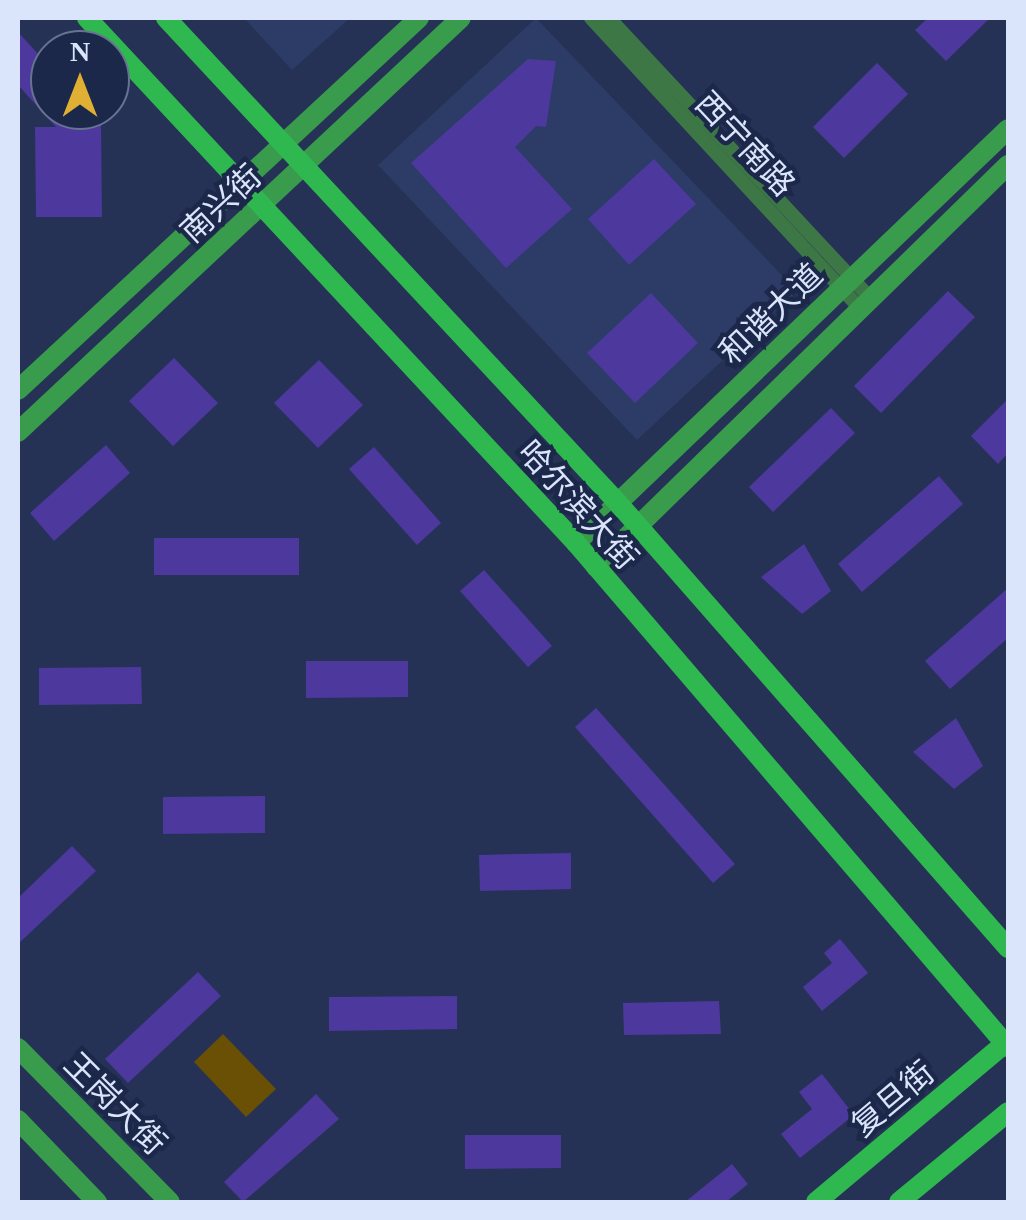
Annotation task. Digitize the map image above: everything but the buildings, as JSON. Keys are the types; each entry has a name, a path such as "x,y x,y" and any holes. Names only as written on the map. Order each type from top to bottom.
{"main road":[{"name":"哈尔滨大街","path":"87,18 576,543 1008,1044"},
{"name":"哈尔滨大街","path":"166,18 618,503 1008,948"},
{"name":"南兴街","path":"18,390 419,18"},
{"name":"南兴街","path":"18,432 306,167 461,18"},
{"name":"和谐大道","path":"576,543 1008,128"},
{"name":"和谐大道","path":"596,567 1008,165"},
{"name":"复旦街","path":"816,1202 1008,1044"},
{"name":"王岗大街","path":"18,1048 170,1202"},
{"path":"899,1202 1008,1112"},
{"path":"18,1120 97,1202"}],"street":[{"name":"西宁南路","path":"591,18 864,302"},
{"name":"西宁南路","path":"610,18 847,284"}],"shaded area":[{"path":"244,18 350,18 292,70"},
{"path":"536,18 797,291 637,440 378,165"},
{"path":"223,1034 276,1089 246,1117 194,1062"}]}
